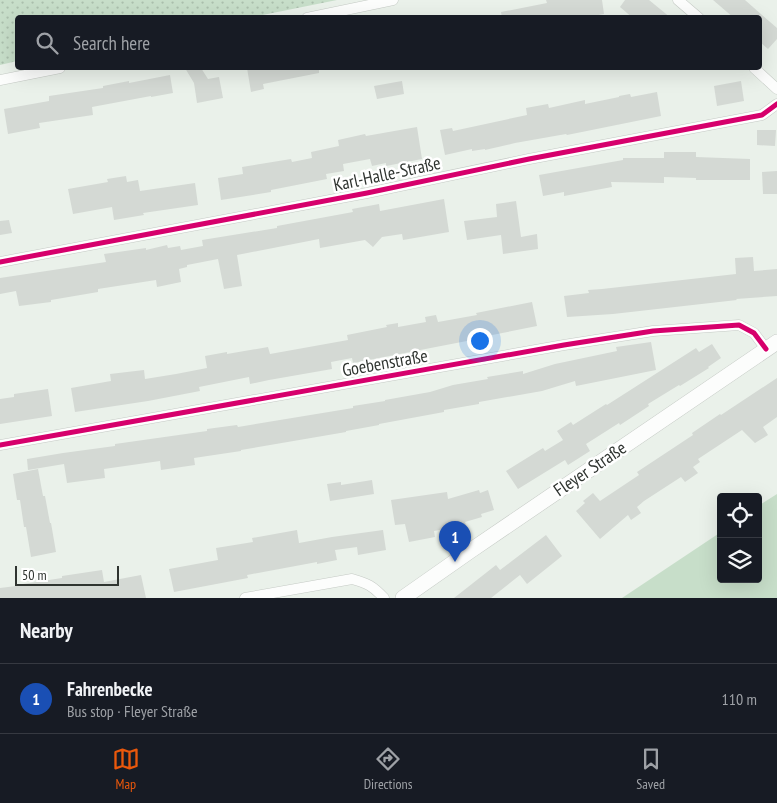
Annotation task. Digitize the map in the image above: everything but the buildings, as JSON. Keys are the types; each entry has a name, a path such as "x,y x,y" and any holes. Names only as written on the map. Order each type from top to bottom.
{"street":[{"path":"322,15 394,0"},
{"path":"678,0 696,15"},
{"path":"0,80 50,70"},
{"path":"756,70 777,88"},
{"name":"Karl-Halle-Straße","path":"0,262 367,193 529,159 762,115 777,104"},
{"name":"Goebenstraße","path":"0,445 564,344 653,331 739,325 772,346"},
{"name":"Fleyer Straße","path":"403,598 772,346"},
{"path":"245,598 352,578 365,582 375,588 384,598"}],"green space":[{"path":"0,0 337,0 263,15 15,15 15,61 0,65"},
{"path":"777,494 777,598 622,598 717,535 717,583 762,583 762,503"}],"cycle path":[{"path":"0,262 367,193 529,159 762,115 777,104"},
{"path":"0,445 564,345 653,331 739,325 754,333 766,349"}],"place":[{"name":"Fahrenbecke","path":"455,562"}]}
